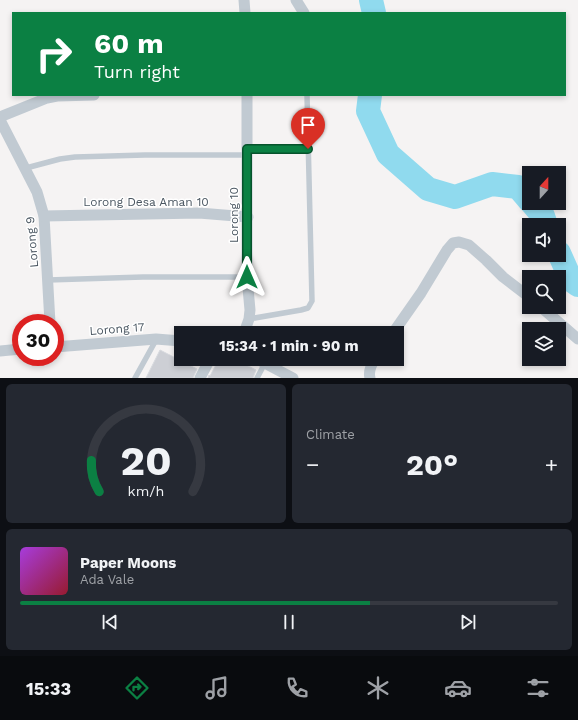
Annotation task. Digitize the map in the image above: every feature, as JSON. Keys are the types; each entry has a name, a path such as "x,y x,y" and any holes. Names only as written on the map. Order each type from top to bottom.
{"street":[{"path":"244,0 245,12"},
{"path":"296,0 303,12"},
{"path":"0,118 47,98 57,96"},
{"name":"Lorong 10","path":"246,326 250,310 247,277 247,96"},
{"name":"Lorong 9","path":"0,118 37,192 44,216 50,314"},
{"name":"Lorong Desa Aman 10","path":"44,216 199,213 248,217"},
{"path":"398,326 453,243 459,242 469,245 503,277 522,292"},
{"path":"549,314 578,339"},
{"name":"Lorong 17","path":"64,346 156,340 174,341"},
{"path":"0,351 12,350"},
{"path":"200,378 206,366"},
{"path":"270,366 293,378"},
{"path":"370,378 369,374 371,366"}],"lane":[{"path":"249,319 302,310 308,308 312,301 307,96"},
{"path":"26,168 60,159 81,156 308,149"},
{"path":"48,280 143,277 247,277"},
{"path":"135,378 156,340"},
{"path":"258,378 260,366"}],"building":[{"path":"160,350 174,357 174,366 191,366 197,369 193,378 146,378"},
{"path":"215,366 248,366 256,370 253,378 208,378 209,375 210,376"}],"waterway":[{"path":"371,0 374,12"},
{"path":"370,96 368,111 388,154 428,189 455,197 492,184 518,187 522,192"},
{"path":"538,210 544,218"},
{"path":"563,262 571,280 578,285"}],"route":[{"path":"247,277 247,149 308,149"}]}
